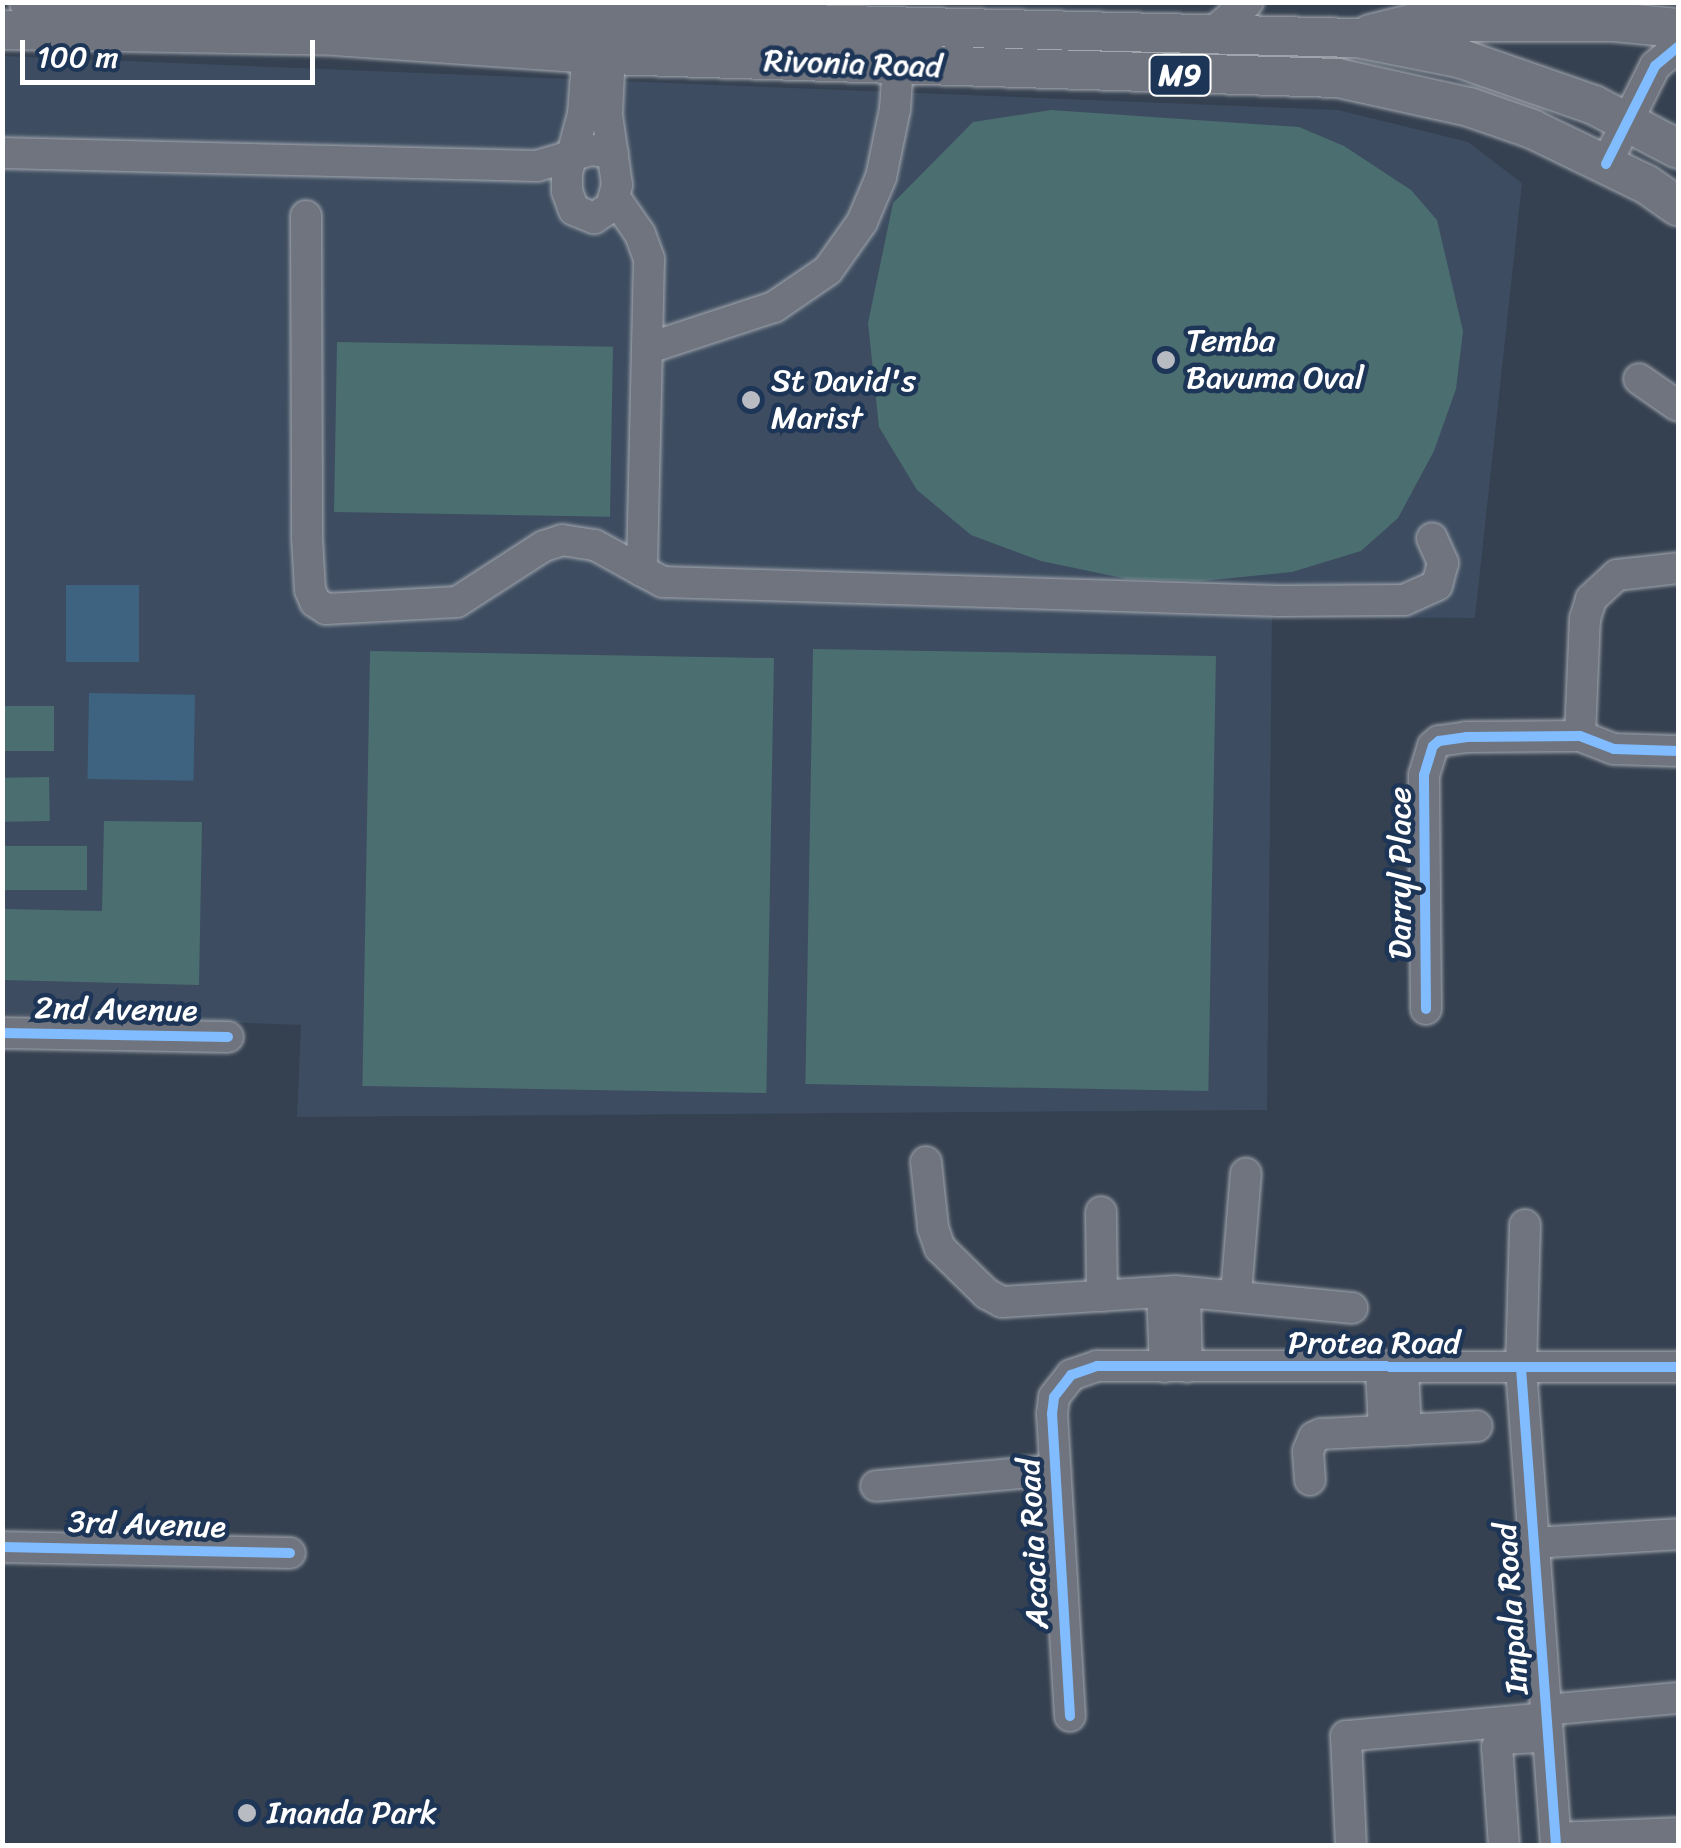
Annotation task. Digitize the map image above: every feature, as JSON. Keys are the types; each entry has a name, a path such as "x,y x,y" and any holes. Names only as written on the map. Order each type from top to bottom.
{"main road":[{"name":"Rivonia Road","path":"29,2 431,10 601,25 898,65 1338,78 1469,107 1606,164 1678,206"},
{"path":"1358,38 1418,22 1614,22 1678,28"},
{"name":"Rivonia Road","path":"2,30 335,36 601,25 1358,38 1462,59 1628,121 1678,150"},
{"path":"1212,34 1212,44 1224,54 1341,63 1393,72 1441,90 1469,107"}],"street":[{"path":"1212,34 1248,2"},
{"path":"601,25 615,198 640,234 649,259 642,571"},
{"path":"601,25 572,154 568,192 574,210 594,218 604,215 615,198"},
{"path":"1606,164 1655,66 1678,47"},
{"path":"649,348 774,306 828,270 862,222 881,177 895,109 898,65"},
{"path":"2,153 537,166 558,163 572,154 591,150 613,153"},
{"path":"306,216 307,536 310,590 315,602 326,609 457,602 544,546 562,540 595,545 676,586 1280,602 1404,600 1437,585 1443,563 1432,538"},
{"path":"1638,379 1678,406"},
{"path":"1678,568 1617,575 1591,599 1585,619 1580,736 1614,749 1678,751"},
{"name":"Darryl Place","path":"1426,1009 1427,758 1439,741 1580,736"},
{"name":"2nd Avenue","path":"2,1032 228,1037"},
{"path":"926,1162 933,1228 940,1248 986,1294 1013,1303 1102,1296 1170,1300 1236,1294 1352,1308"},
{"path":"1236,1294 1246,1173"},
{"path":"1101,1212 1102,1296"},
{"name":"Impala Road","path":"1525,1226 1521,1368 1532,1543 1566,1840"},
{"path":"1170,1300 1176,1367"},
{"name":"Protea Road","path":"1072,1374 1097,1366 1678,1367"},
{"path":"1392,1369 1395,1430"},
{"name":"Acacia Road","path":"1070,1716 1054,1470 1054,1397 1072,1374"},
{"path":"1310,1480 1308,1451 1314,1436 1478,1426"},
{"path":"876,1486 1054,1470"},
{"path":"1532,1543 1678,1534"},
{"name":"3rd Avenue","path":"2,1547 290,1553"},
{"path":"1351,1846 1346,1736 1553,1718 1678,1698"},
{"path":"1504,1846 1499,1742 1553,1718"},
{"path":"1566,1840 1678,1833"}],"shaded area":[{"name":"St David's Marist","path":"3,56 1338,110 1468,142 1522,183 1475,618 1272,617 1267,1110 297,1117 301,1025 3,1014"},
{"path":"66,585 139,585 139,662 66,662"},
{"path":"89,693 195,695 193,781 87,779"}],"green space":[{"name":"Temba Bavuma Oval","path":"1051,110 1299,127 1344,146 1411,190 1437,220 1463,331 1456,389 1434,451 1398,518 1361,551 1292,572 1202,581 1127,579 1041,561 971,535 917,490 879,427 868,323 893,203 973,122"},
{"path":"337,342 613,347 610,517 334,512"},
{"path":"813,649 1216,656 1208,1091 805,1084"},
{"path":"370,651 774,658 766,1093 362,1086"},
{"path":"3,706 54,706 54,751 3,751"},
{"path":"49,777 50,821 4,822 3,778"},
{"path":"104,821 202,822 199,985 3,980 3,909 102,911"},
{"path":"3,846 87,846 87,890 3,890"}],"cycle path":[{"path":"1606,164 1655,66 1678,47"},
{"path":"1426,1009 1424,775 1433,746 1439,741 1466,737 1580,736 1614,749 1678,751"},
{"path":"2,1033 228,1037"},
{"path":"1070,1716 1052,1414 1054,1397 1071,1375 1097,1366 1678,1367"},
{"path":"1521,1368 1556,1846"},
{"path":"2,1547 290,1553"}],"place":[{"name":"Temba Bavuma Oval","path":"1166,360"},
{"name":"St David's Marist","path":"751,400"},
{"name":"Inanda Park","path":"247,1813"}]}
